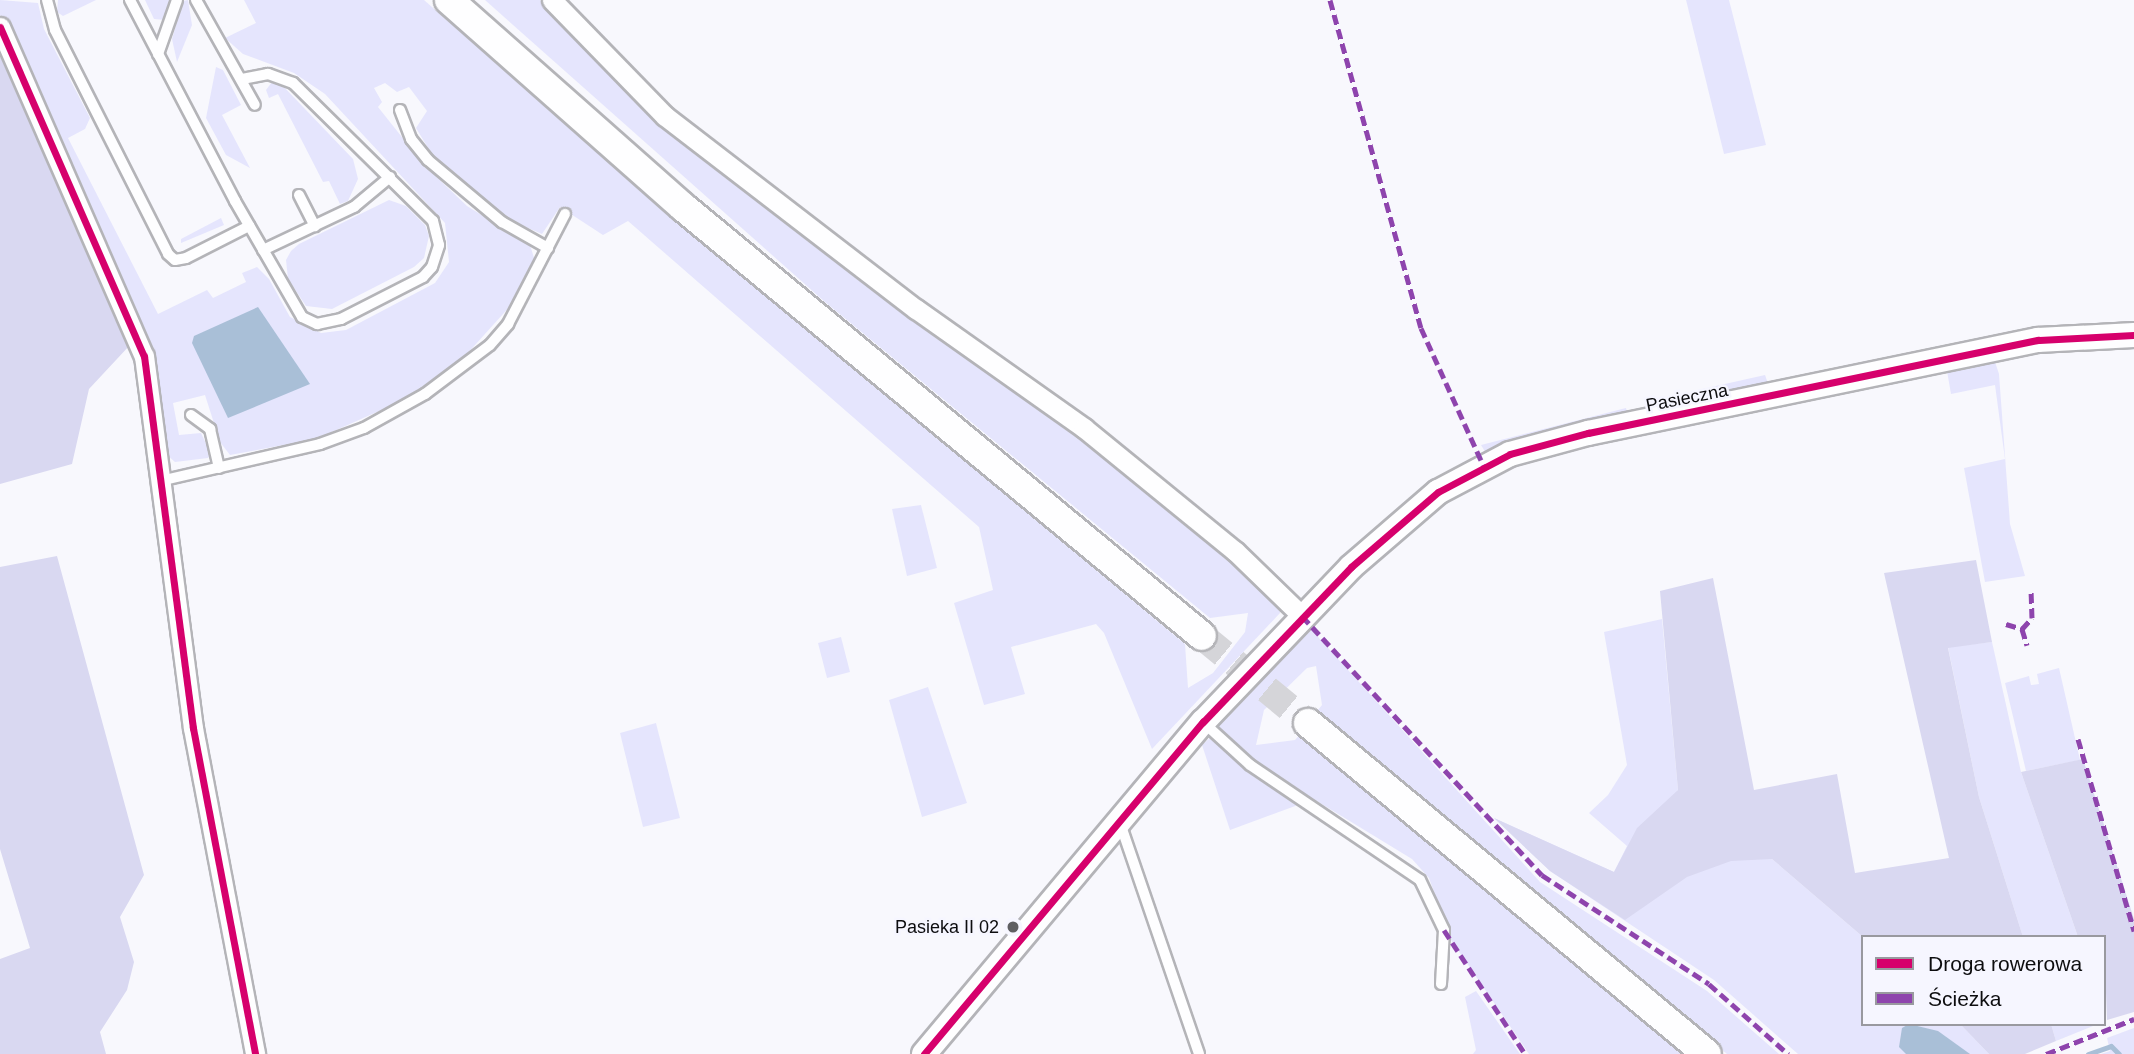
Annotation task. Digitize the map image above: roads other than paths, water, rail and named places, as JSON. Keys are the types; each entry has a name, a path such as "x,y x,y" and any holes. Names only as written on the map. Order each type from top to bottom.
{"main road":[{"path":"449,0 682,207 1202,636"},
{"path":"1308,723 1707,1054"}],"street":[{"path":"552,0 665,116 916,309 1084,428 1235,551 1302,617"},
{"path":"0,27 144,356 193,728 255,1054"},
{"name":"Pasieczna","path":"924,1054 1118,819 1203,722 1302,617 1427,500 1519,452 2038,340 2134,335"}],"lane":[{"path":"47,0 55,30 168,254 175,260 186,258 250,226"},
{"path":"130,0 294,309 317,324 341,319 423,277 436,258 437,232 433,221 293,83 268,74 243,79"},
{"path":"158,54 177,0"},
{"path":"196,0 243,79 255,105"},
{"path":"400,110 411,139 428,160 502,222 548,248"},
{"path":"264,250 354,207 390,177"},
{"path":"299,195 314,226"},
{"path":"160,481 219,468 364,428 425,394 489,345 508,324 565,214"},
{"path":"191,415 209,429 219,468"},
{"path":"1203,722 1250,765 1420,880 1444,930 1441,984"},
{"path":"1118,819 1199,1054"}],"waterway":[{"path":"2088,1054 2111,1046 2119,1054"}],"tunnel":[{"path":"1202,636 1308,723"}],"place":[{"name":"Pasieka II 02","path":"1013,927"}]}
